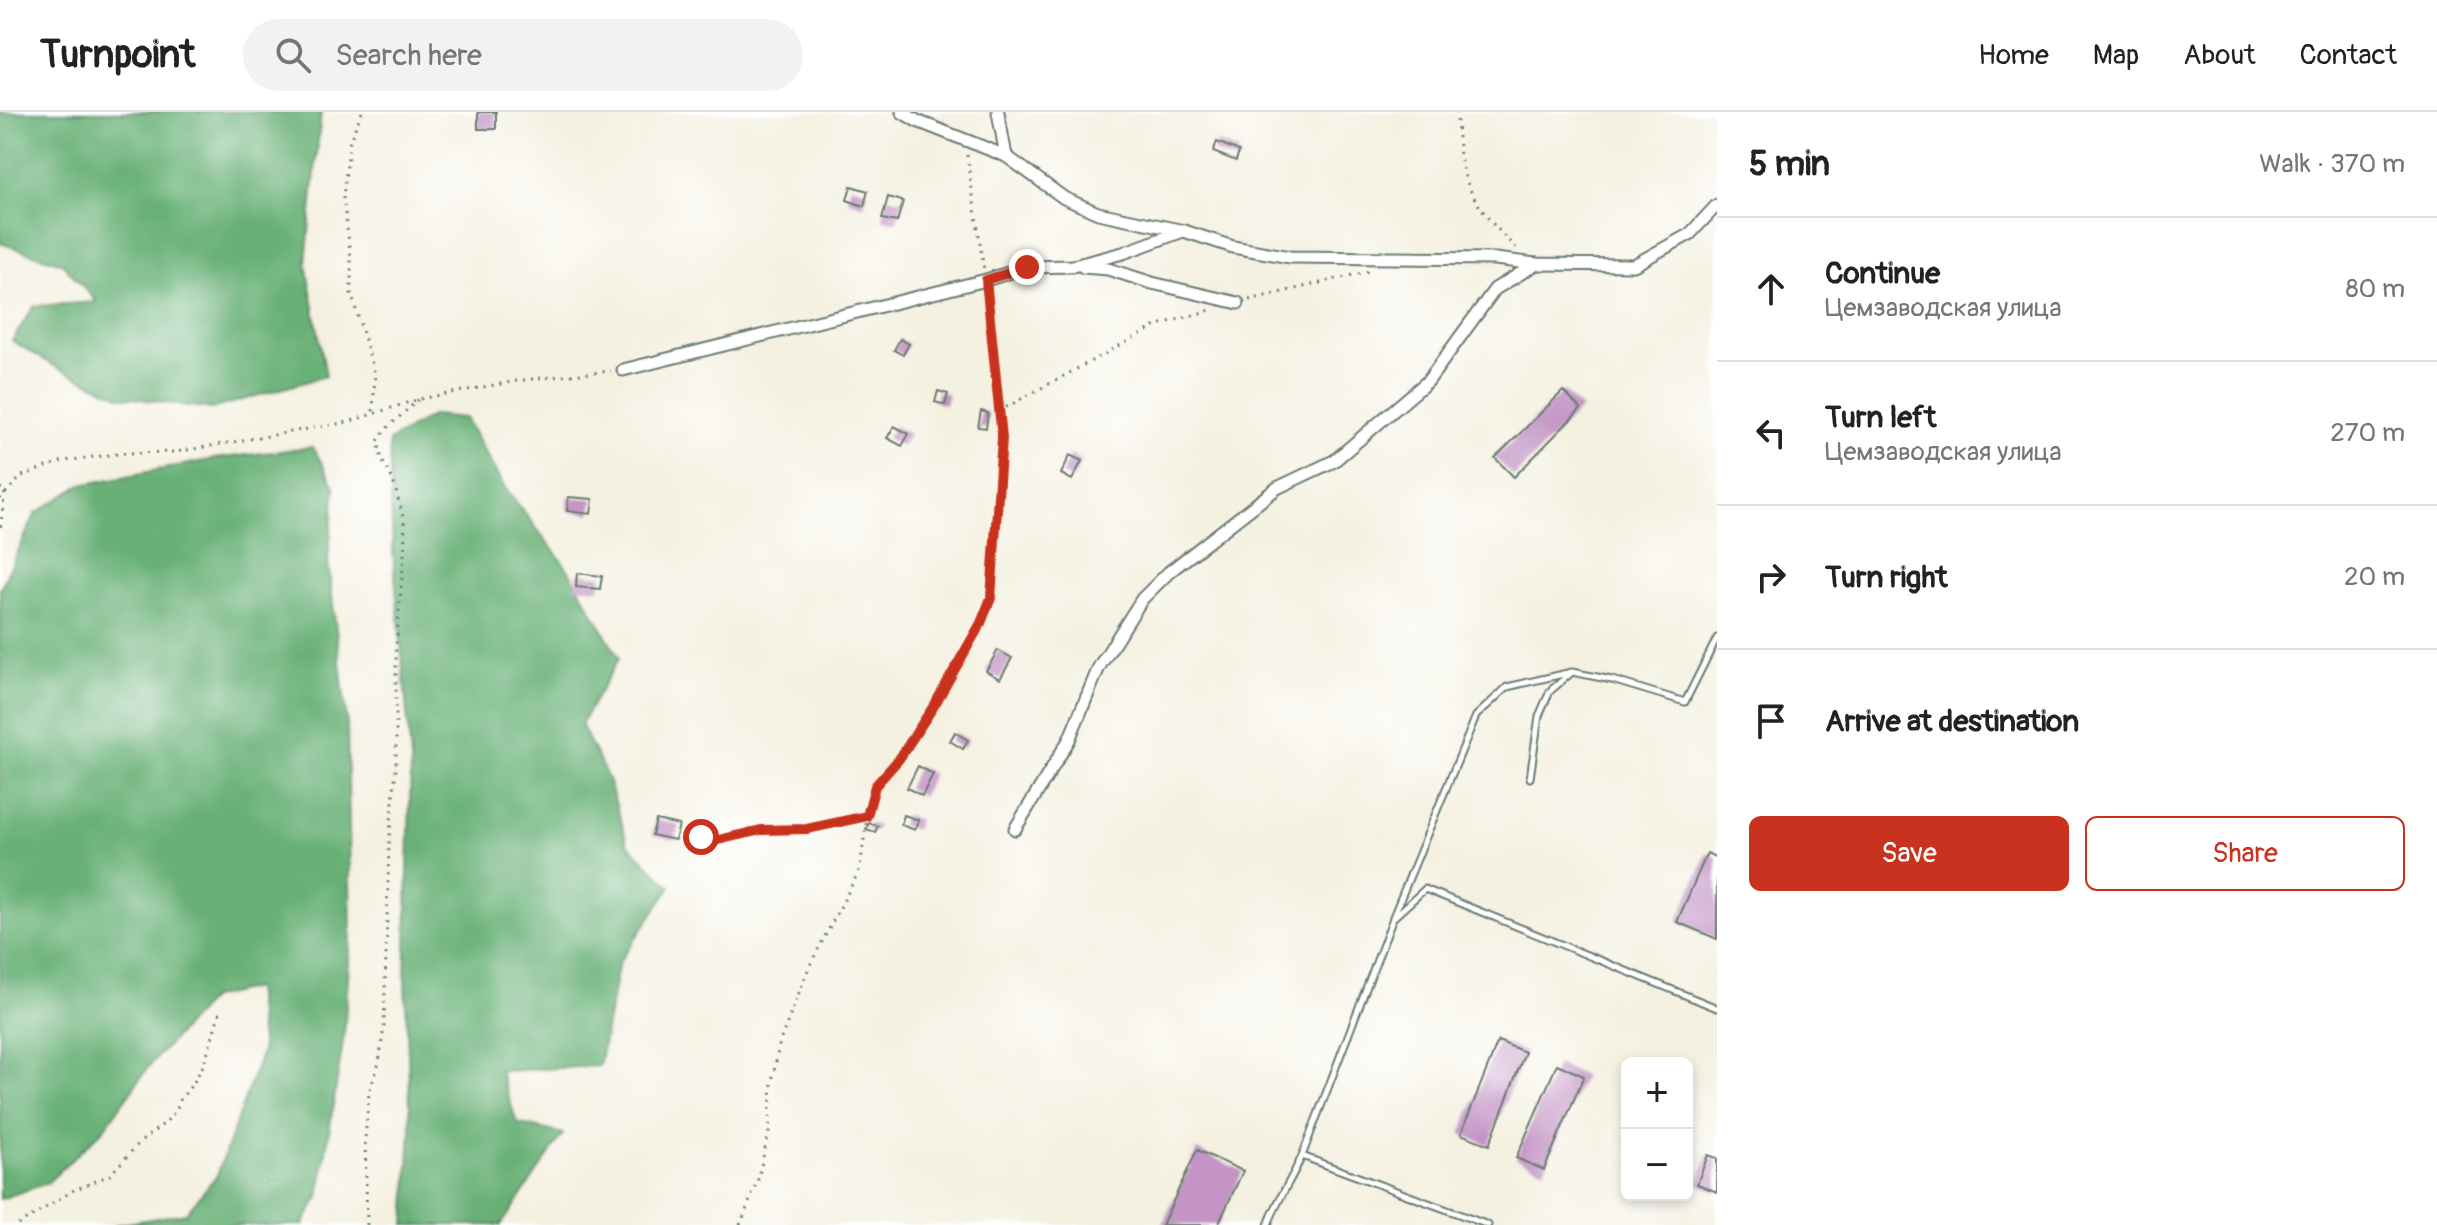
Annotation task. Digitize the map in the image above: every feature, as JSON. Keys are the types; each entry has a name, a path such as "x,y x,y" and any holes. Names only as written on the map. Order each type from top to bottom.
{"street":[{"path":"902,112 917,121 1006,156 1064,198 1098,213 1184,231 1233,247 1290,257 1495,259 1536,264 1634,265 1690,234 1717,205"},
{"path":"998,112 1006,156"},
{"path":"1073,266 1123,253 1184,231"},
{"path":"1015,829 1069,740 1099,667 1142,599 1169,572 1277,488 1334,461 1428,381 1495,289 1536,264"},
{"path":"623,370 986,280 1027,267 1108,269 1238,303"}],"lane":[{"path":"1268,1225 1276,1203 1290,1183 1302,1156 1393,918 1476,716 1507,687 1572,672 1624,683 1685,702 1717,638"},
{"path":"1530,778 1539,716 1550,691 1572,672"},
{"path":"1393,918 1425,889 1717,1008"},
{"path":"1302,1156 1488,1225"}],"path":[{"path":"362,112 350,140 343,197 351,258 351,293 375,374 373,412"},
{"path":"1457,112 1464,174 1476,204 1507,240 1536,264"},
{"path":"740,1225 757,1183 769,1132 772,1082 780,1041 810,965 860,869 867,816 875,786 899,759 935,704 981,623 991,598 1002,438 986,280 965,140"},
{"path":"1238,303 1378,270"},
{"path":"999,411 1158,325 1211,310"},
{"path":"0,499 22,476 63,461 125,453 176,452 348,422 419,399 522,380 623,370"},
{"path":"367,1225 365,1139 369,1092 379,1063 384,1027 389,844 396,769 396,646 405,544 404,520 378,441 385,430 419,399"},
{"path":"0,488 5,491"},
{"path":"0,530 5,491"},
{"path":"701,837 718,840 761,830 807,829 867,816"},
{"path":"18,1225 74,1190 110,1175 139,1143 166,1122 204,1064 220,1012"}],"green space":[{"path":"0,112 321,112 306,263 326,376 211,409 119,396 60,369 12,341 34,306 97,302 62,263 0,243"},
{"path":"433,415 465,418 503,485 568,569 619,658 581,724 608,779 628,844 671,887 619,962 599,1066 500,1071 517,1123 563,1134 501,1225 405,1225 411,1131 405,982 411,760 393,553 389,441"},
{"path":"313,447 335,488 328,561 347,722 351,934 344,1036 319,1197 303,1225 115,1225 186,1213 217,1175 262,1051 255,988 211,998 149,1066 104,1129 47,1183 0,1199 0,589 36,513 81,485 214,459"}],"building":[{"path":"478,112 496,112 496,129 478,129"},
{"path":"1217,142 1239,151 1236,161 1213,152"},
{"path":"851,186 868,191 864,206 847,200"},
{"path":"888,197 903,201 897,222 882,219"},
{"path":"900,339 909,344 903,355 894,350"},
{"path":"938,391 948,394 945,405 935,402"},
{"path":"1563,391 1581,409 1514,477 1495,458"},
{"path":"981,411 988,413 986,428 978,427"},
{"path":"894,426 909,434 902,446 887,438"},
{"path":"1070,455 1082,461 1072,480 1061,474"},
{"path":"568,497 593,499 591,514 567,511"},
{"path":"577,573 602,576 600,589 576,587"},
{"path":"998,650 1012,658 1000,679 986,671"},
{"path":"955,732 968,740 963,749 950,741"},
{"path":"918,766 933,774 922,796 907,788"},
{"path":"904,815 919,820 915,830 901,825"},
{"path":"656,820 679,825 675,840 652,835"},
{"path":"869,823 878,826 875,832 866,829"},
{"path":"1707,853 1717,858 1717,939 1677,922"},
{"path":"1498,1041 1525,1052 1489,1145 1461,1134"},
{"path":"1557,1064 1584,1076 1544,1170 1516,1158"},
{"path":"1197,1150 1243,1171 1218,1225 1162,1225"},
{"path":"1708,1155 1717,1158 1717,1192 1697,1184"}],"route":[{"path":"701,837 718,840 761,830 807,829 867,816 875,786 899,759 935,704 981,623 991,598 1002,438 986,280 1027,267"}]}
